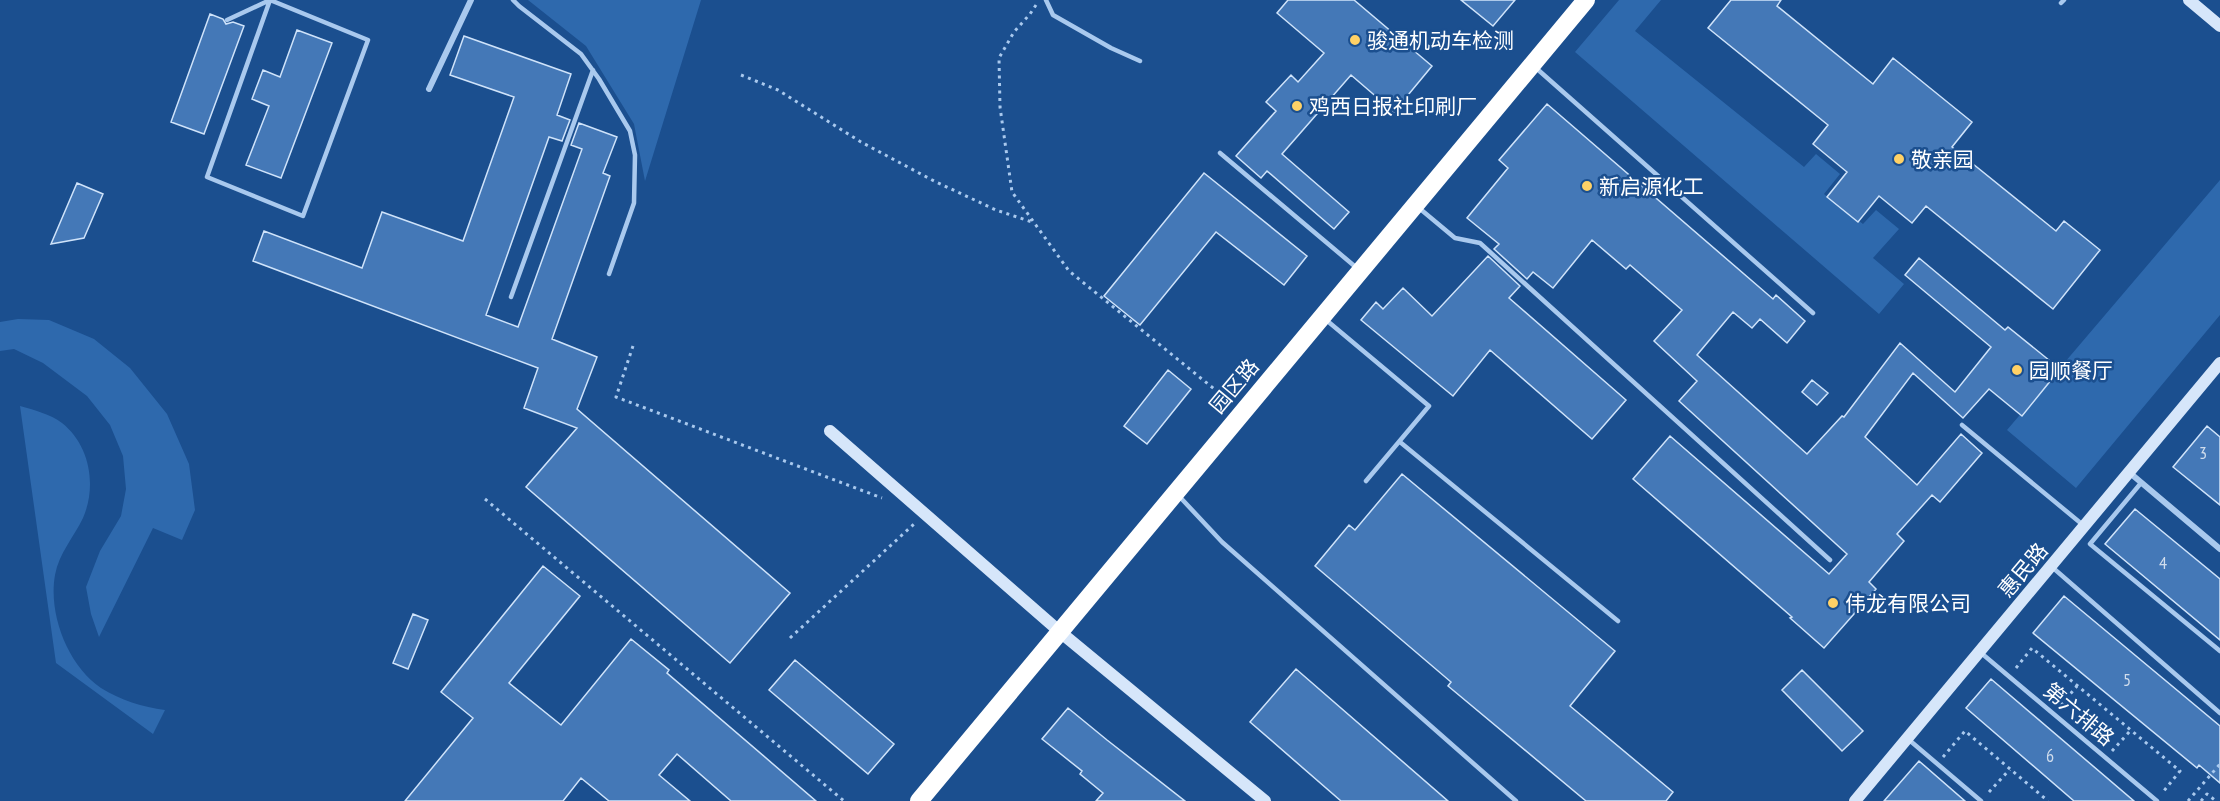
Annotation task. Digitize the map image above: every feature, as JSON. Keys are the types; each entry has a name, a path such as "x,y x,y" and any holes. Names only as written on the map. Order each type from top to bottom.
{"highway":[{"name":"园区路","path":"919,801 1586,0"}],"street":[{"path":"429,89 471,0"},
{"path":"2189,0 2220,26"},
{"name":"惠民路","path":"1855,801 2219,366"},
{"path":"830,431 1059,631 1265,801"},
{"path":"2130,473 2220,549"}],"lane":[{"path":"227,20 270,0 368,40 303,216 207,177 270,0"},
{"path":"513,0 581,54 630,131 635,155 634,203 609,274"},
{"path":"1046,0 1053,15 1111,48 1140,61"},
{"path":"1532,64 1813,313"},
{"path":"511,297 592,70"},
{"path":"1220,153 1360,271"},
{"path":"1414,205 1455,238 1480,243 1830,560"},
{"path":"1321,317 1429,406 1366,481"},
{"path":"1962,425 2085,527"},
{"path":"1400,442 1618,621"},
{"path":"2141,483 2090,544 2220,651"},
{"path":"1175,492 1222,543 1516,801"},
{"path":"2051,567 2220,713"},
{"name":"第六排路","path":"1980,652 2156,801"},
{"path":"1907,739 1981,801"}],"path":[{"path":"1038,0 1030,14 1014,32 999,58 1000,107 1012,192 1069,271 1242,411"},
{"path":"741,75 778,90 861,142 934,181 996,210 1034,222"},
{"path":"633,346 616,397 892,501"},
{"path":"485,499 844,801"},
{"path":"790,638 925,514"},
{"path":"2009,676 2032,648 2180,771 2156,801"},
{"path":"2053,714 2078,686"},
{"path":"2106,758 2130,730"},
{"path":"1938,764 1965,731 2048,801"},
{"path":"2188,801 2220,764"},
{"path":"1988,793 2010,769"},
{"path":"2201,801 2207,794 2216,801"}],"shaded area":[{"path":"528,0 701,0 645,181 634,124 586,46"},
{"path":"1619,0 1661,0 1635,31 1804,167 1816,154 1840,174 1824,194 1863,224 1876,210 1899,229 1873,258 1904,284 1879,314 1575,52"},
{"path":"2220,180 2220,315 2076,488 2007,430"},
{"path":"18,319 49,320 94,339 130,368 167,414 189,464 195,510 182,540 153,528 99,637 91,614 86,587 100,551 121,516 126,489 123,456 110,425 87,396 43,363 14,349 0,351 0,322"},
{"path":"20,406 62,423 79,443 88,467 90,493 87,506 83,518 63,552 55,575 55,606 63,638 79,667 101,688 132,702 165,710 153,734 56,663"}],"building":[{"path":"1288,0 1354,0 1432,66 1394,112 1351,75 1282,154 1349,212 1334,229 1267,171 1261,178 1236,156 1276,111 1266,102 1291,75 1298,82 1324,53 1277,13"},
{"path":"1461,0 1515,0 1493,26"},
{"name":"敬亲园","path":"1731,0 1781,0 1777,6 1873,84 1893,58 1972,122 1952,147 2056,231 2064,221 2100,250 2053,309 1926,206 1912,223 1879,196 1858,222 1827,197 1847,172 1813,144 1828,125 1708,28"},
{"path":"210,14 223,19 226,24 233,22 244,26 204,134 171,122"},
{"path":"297,30 332,43 281,178 246,165 269,106 252,99 263,70 280,77"},
{"path":"464,36 571,74 557,115 570,120 562,141 549,137 486,315 518,327 582,149 571,145 579,123 617,137 603,173 610,176 552,339 597,357 577,409 790,593 730,663 526,487 577,428 524,408 538,368 253,261 264,231 362,268 382,212 463,241 514,97 450,75"},
{"path":"1547,104 1773,299 1776,295 1805,321 1787,343 1760,319 1752,328 1733,312 1697,355 1807,454 1842,416 1844,417 1900,343 1955,392 1991,347 1905,275 1919,258 2005,330 2008,327 2060,369 2022,416 1989,389 1963,418 1913,373 1865,437 1917,485 1961,434 1982,453 1940,502 1932,495 1897,534 1904,541 1869,582 1876,589 1824,648 1790,618 1792,617 1633,479 1670,436 1829,574 1847,554 1679,401 1697,381 1654,341 1682,310 1630,265 1626,269 1592,240 1553,288 1533,272 1527,279 1494,249 1499,244 1467,218 1508,168 1499,160"},
{"path":"1204,173 1307,256 1284,285 1216,232 1140,325 1104,296"},
{"path":"77,183 103,194 84,238 51,244"},
{"path":"1488,256 1520,286 1509,298 1626,400 1592,439 1490,350 1453,396 1361,320 1376,302 1383,309 1403,288 1432,316"},
{"path":"1168,370 1191,389 1147,444 1124,426"},
{"path":"1812,380 1828,393 1817,405 1802,392"},
{"path":"2207,426 2220,437 2220,505 2173,467"},
{"path":"1402,474 1615,651 1570,706 1673,792 1666,801 1586,801 1448,686 1451,682 1315,566 1349,525 1355,530"},
{"path":"2135,509 2220,579 2220,640 2105,544"},
{"path":"543,566 580,596 509,683 561,725 631,639 669,670 667,673 816,801 731,801 677,754 659,775 690,801 609,801 581,778 563,801 405,801 473,718 441,692"},
{"path":"2064,596 2220,726 2220,783 2199,765 2197,768 2033,633"},
{"path":"413,614 428,620 408,669 393,663"},
{"path":"795,660 894,744 868,774 769,690"},
{"path":"1296,669 1448,801 1341,801 1250,722"},
{"path":"1802,670 1863,731 1842,751 1782,690"},
{"path":"1991,679 2134,801 2074,801 1966,708"},
{"path":"1068,708 1185,801 1096,801 1103,793 1080,774 1082,771 1042,739"},
{"path":"1919,761 1965,801 1884,801"}],"place":[{"name":"骏通机动车检测","path":"1355,40"},
{"name":"鸡西日报社印刷厂","path":"1297,106"},
{"name":"敬亲园","path":"1899,159"},
{"name":"新启源化工","path":"1587,186"},
{"name":"园顺餐厅","path":"2017,370"},
{"name":"伟龙有限公司","path":"1833,603"}]}
